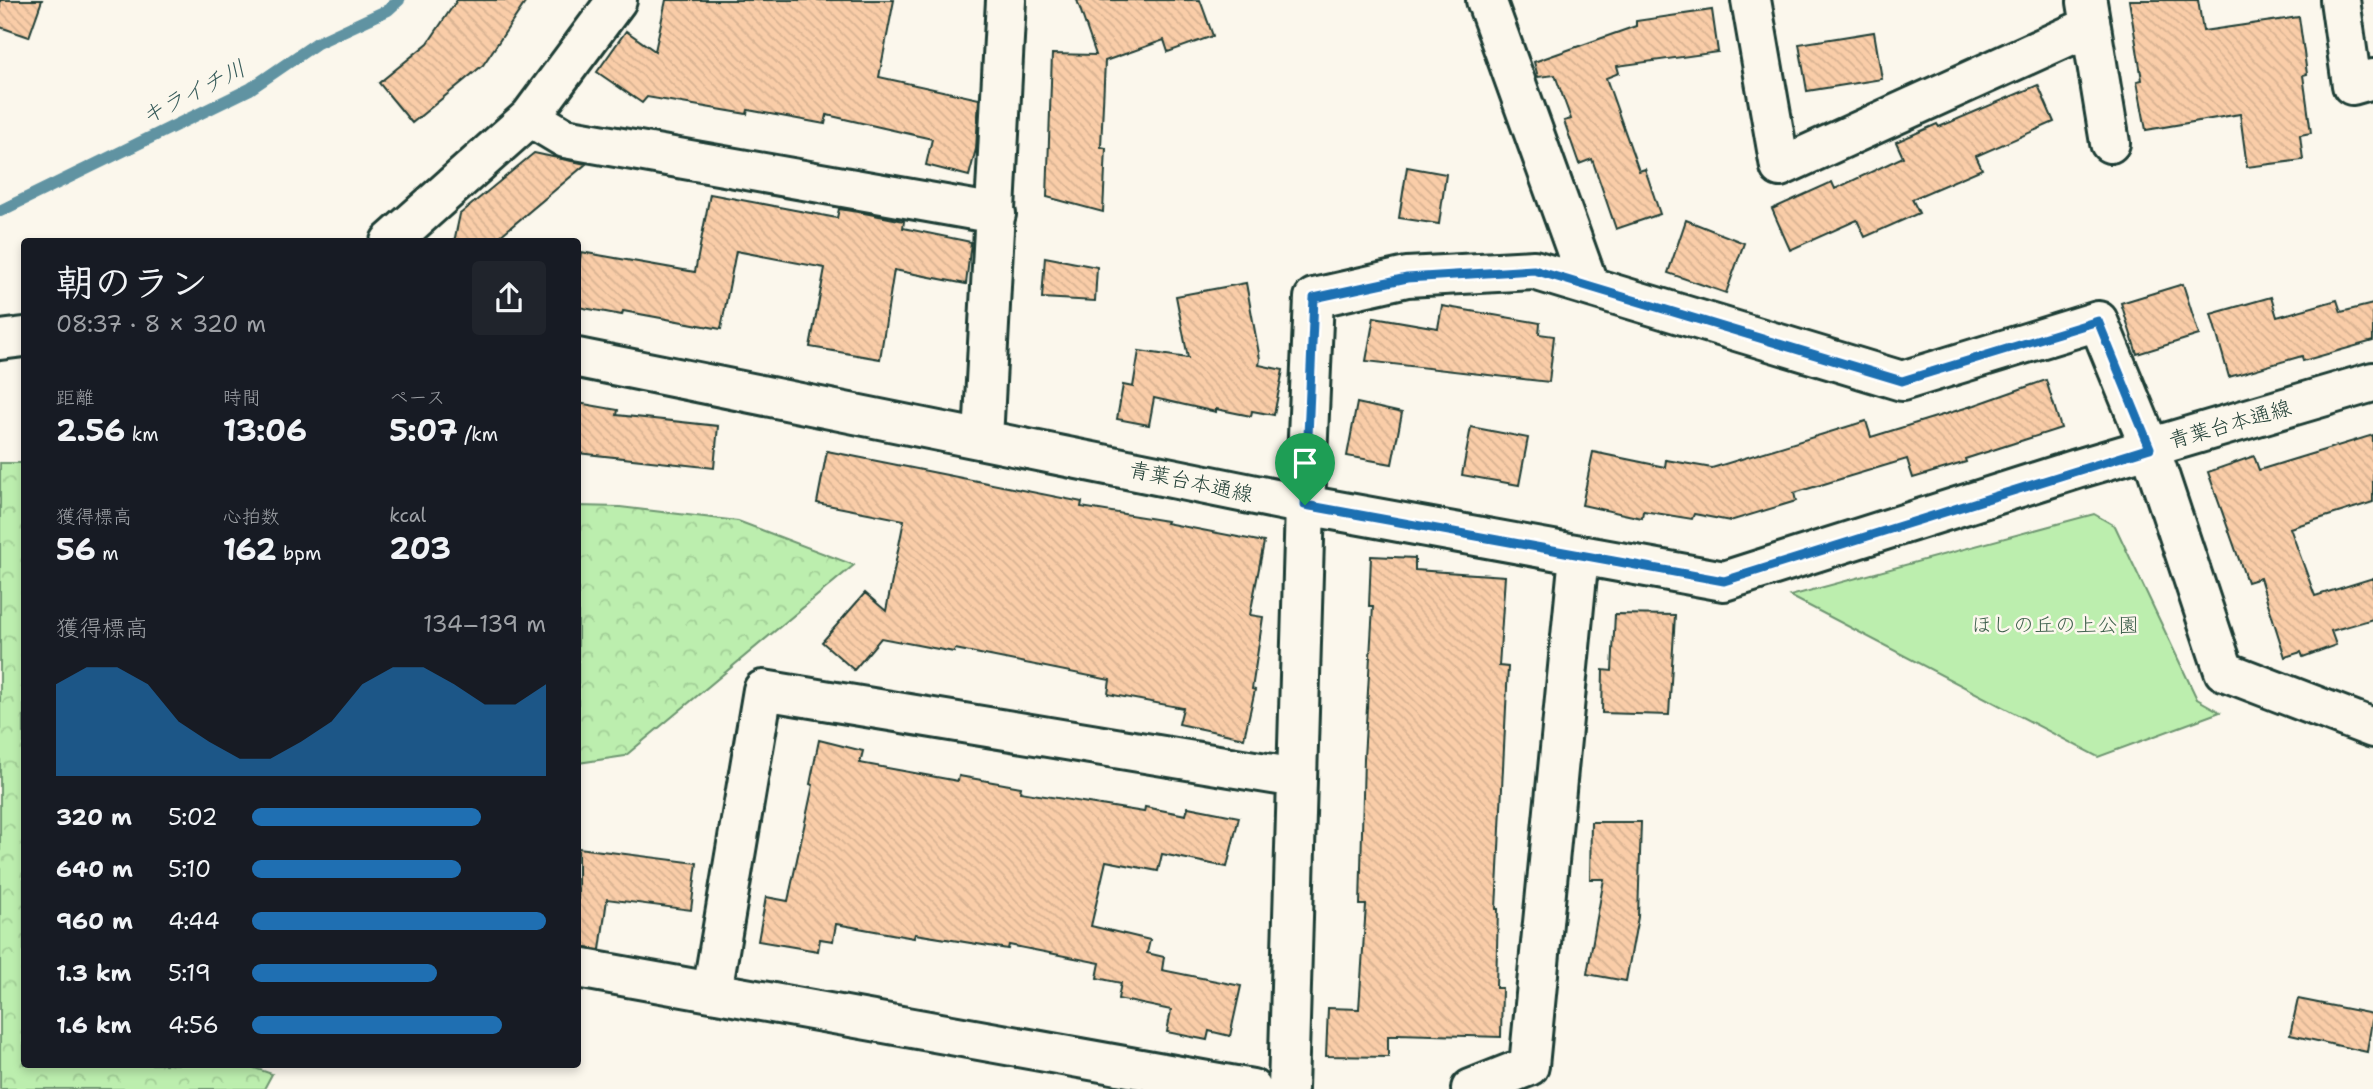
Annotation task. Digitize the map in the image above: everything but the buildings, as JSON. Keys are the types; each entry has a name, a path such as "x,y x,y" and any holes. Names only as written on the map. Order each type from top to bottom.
{"street":[{"path":"394,238 530,117 617,0"},
{"path":"983,439 1006,0"},
{"path":"1486,0 1589,286"},
{"path":"1751,0 1780,167 2089,13 2110,144"},
{"path":"2340,0 2352,85 2373,79"},
{"path":"530,117 565,138 996,214"},
{"path":"1288,1089 1305,505 1314,298 1407,278 1534,270 1902,381 2098,321 2150,448 2224,671 2373,728"},
{"path":"0,340 21,337"},
{"name":"青葉台本通線","path":"581,359 1305,505 1724,581 2150,448 2373,382"},
{"path":"1471,1089 1529,1066 1579,555"},
{"path":"712,992 763,690 1297,778"},
{"path":"581,969 1252,1089"}],"green space":[{"path":"0,463 21,463 21,1068 255,1068 272,1074 264,1089 0,1089"},
{"path":"581,506 620,507 738,521 854,565 625,756 581,763"},
{"name":"ほしの丘の上公園","path":"2094,514 2115,526 2197,699 2220,712 2098,757 1790,596"}],"waterway":[{"name":"キライチ川","path":"0,211 250,89 317,43 388,10 399,0"}],"route":[{"path":"1534,270 1902,381 2098,321 2150,448 1724,581 1305,505 1314,298 1407,278 1534,270"}]}
